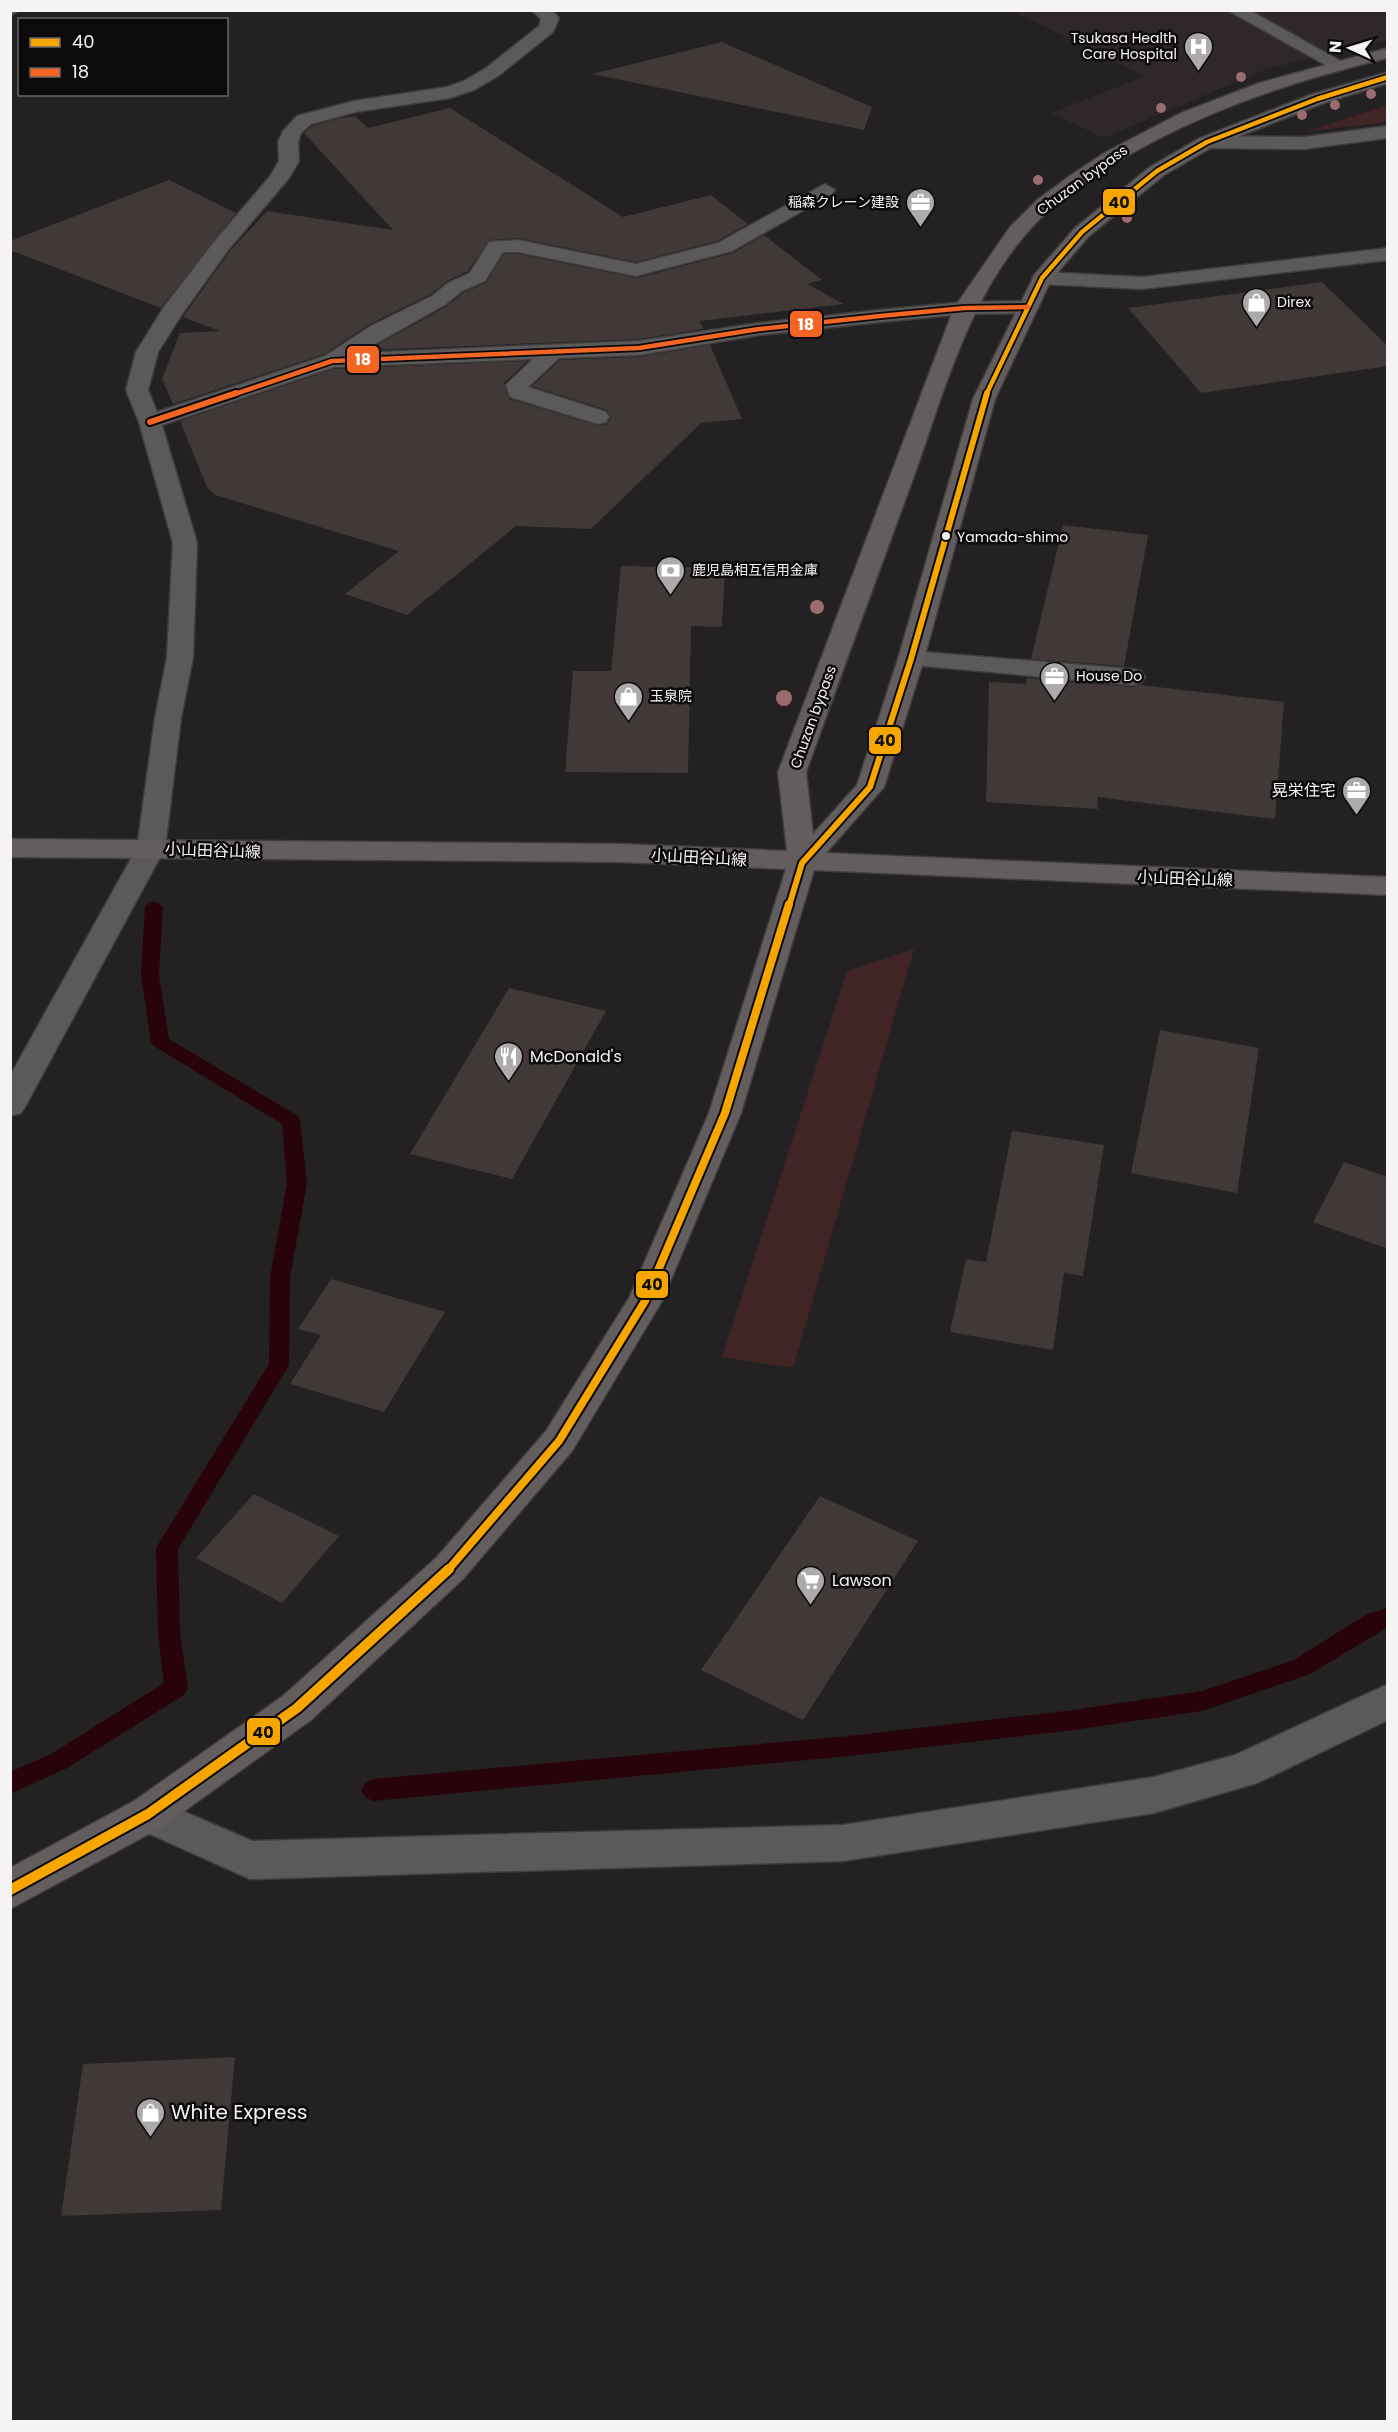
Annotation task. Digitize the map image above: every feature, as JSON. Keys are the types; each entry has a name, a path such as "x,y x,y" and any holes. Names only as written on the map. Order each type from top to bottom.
{"street":[{"path":"10,1105 151,848 180,657 185,543 150,422 137,390 147,352 172,312 220,246 279,178 289,161 288,142 292,131 304,120 334,112 450,92 470,85 492,72 547,28 549,18 539,10"},
{"path":"1235,10 1337,64 1380,78"},
{"name":"Chuzan bypass","path":"802,863 792,772 965,308 998,257 1038,208 1134,142 1208,106 1274,82 1337,64 1388,53"},
{"path":"10,1890 148,1814 297,1708 450,1568 559,1441 645,1301 725,1113 802,863 870,787 911,659 984,399 1042,278 1082,232 1157,171 1207,142 1380,78"},
{"path":"1207,142 1304,143 1388,132"},
{"path":"150,422 332,361 379,331 478,277 496,246 518,246 636,270 725,247 825,190"},
{"path":"1042,278 1142,283 1388,254"},
{"path":"332,361 551,354 639,348 759,329 965,308 1028,307"},
{"path":"551,354 517,385 518,392 579,409 598,417"},
{"path":"911,659 1132,677"},
{"name":"小山田谷山線","path":"10,848 622,853 802,863 1388,886"},
{"path":"148,1814 250,1860 843,1843 1154,1795 1243,1771 1388,1701"}],"shaded area":[{"name":"Tsukasa Health Care Hospital","path":"1012,11 1387,11 1387,40 1267,69 1104,138 1051,113 1145,76"},
{"path":"1387,105 1387,122 1305,132"},
{"path":"914,949 793,1368 722,1357 847,971"}],"building":[{"path":"722,42 872,107 864,130 592,74"},
{"path":"450,108 623,217 711,195 748,224 717,241 636,262 518,238 489,240 468,271 447,281 431,294 370,324 324,354 173,404 162,379 180,333 220,331 183,317 230,251 267,211 393,230 304,133 312,126 336,119 355,116 368,128"},
{"path":"169,180 236,213 161,308 10,250 10,241"},
{"path":"764,235 822,280 807,284 844,304 700,321 703,329 639,339 368,350 447,306 463,293 486,283 504,254 518,254 637,278 733,253"},
{"name":"Direx","path":"1322,282 1388,346 1388,366 1201,393 1128,308"},
{"path":"710,345 742,419 701,423 591,529 516,526 407,615 345,594 399,551 215,495 207,487 180,421 334,369 527,361 504,383 509,399 599,426 607,424 611,418 607,410 532,386 560,360 639,357"},
{"path":"1063,525 1148,535 1124,666 1031,659"},
{"path":"621,566 725,568 722,627 691,626 688,773 565,772 573,671 611,671"},
{"path":"1027,678 1132,687 1141,685 1284,702 1275,819 1097,797 1098,809 986,802 989,682 1026,684"},
{"name":"McDonald's","path":"509,988 606,1011 512,1179 410,1154"},
{"path":"1160,1030 1259,1048 1237,1193 1131,1173"},
{"path":"1012,1131 1104,1145 1083,1276 1064,1273 1053,1350 950,1332 966,1259 986,1262"},
{"path":"1344,1162 1388,1177 1388,1249 1313,1222"},
{"path":"331,1279 445,1312 384,1412 290,1384 321,1335 298,1329"},
{"path":"254,1494 339,1536 282,1603 196,1558"},
{"name":"Lawson","path":"820,1496 918,1541 803,1720 701,1670"},
{"name":"White Express","path":"235,2057 221,2210 61,2216 83,2064"}],"waterway":[{"path":"10,1784 59,1761 176,1688 169,1634 167,1548 279,1365 280,1278 297,1183 291,1121 160,1042 150,975 154,906"},
{"path":"373,1790 849,1746 1066,1721 1202,1701 1302,1667 1375,1621 1388,1617"}],"transit line":[{"name":"40","path":"10,1890 148,1814 297,1708 450,1568 559,1441 645,1301 725,1113 802,863 870,787 911,659 984,399 1042,278 1082,232 1157,171 1207,142 1317,99 1388,77"},
{"name":"18","path":"150,422 332,361 639,348 759,329 880,316 965,308 1028,307"}],"place":[{"name":"Tsukasa Health Care Hospital","path":"1198,72"},
{"name":"稲森クレーン建設","path":"920,228"},
{"name":"Direx","path":"1256,328"},
{"name":"Yamada-shimo","path":"946,536"},
{"name":"鹿児島相互信用金庫","path":"671,596"},
{"name":"House Do","path":"1055,702"},
{"name":"玉泉院","path":"629,722"},
{"name":"晃栄住宅","path":"1357,816"},
{"name":"McDonald's","path":"509,1082"},
{"name":"Lawson","path":"811,1606"},
{"name":"White Express","path":"150,2138"}]}
